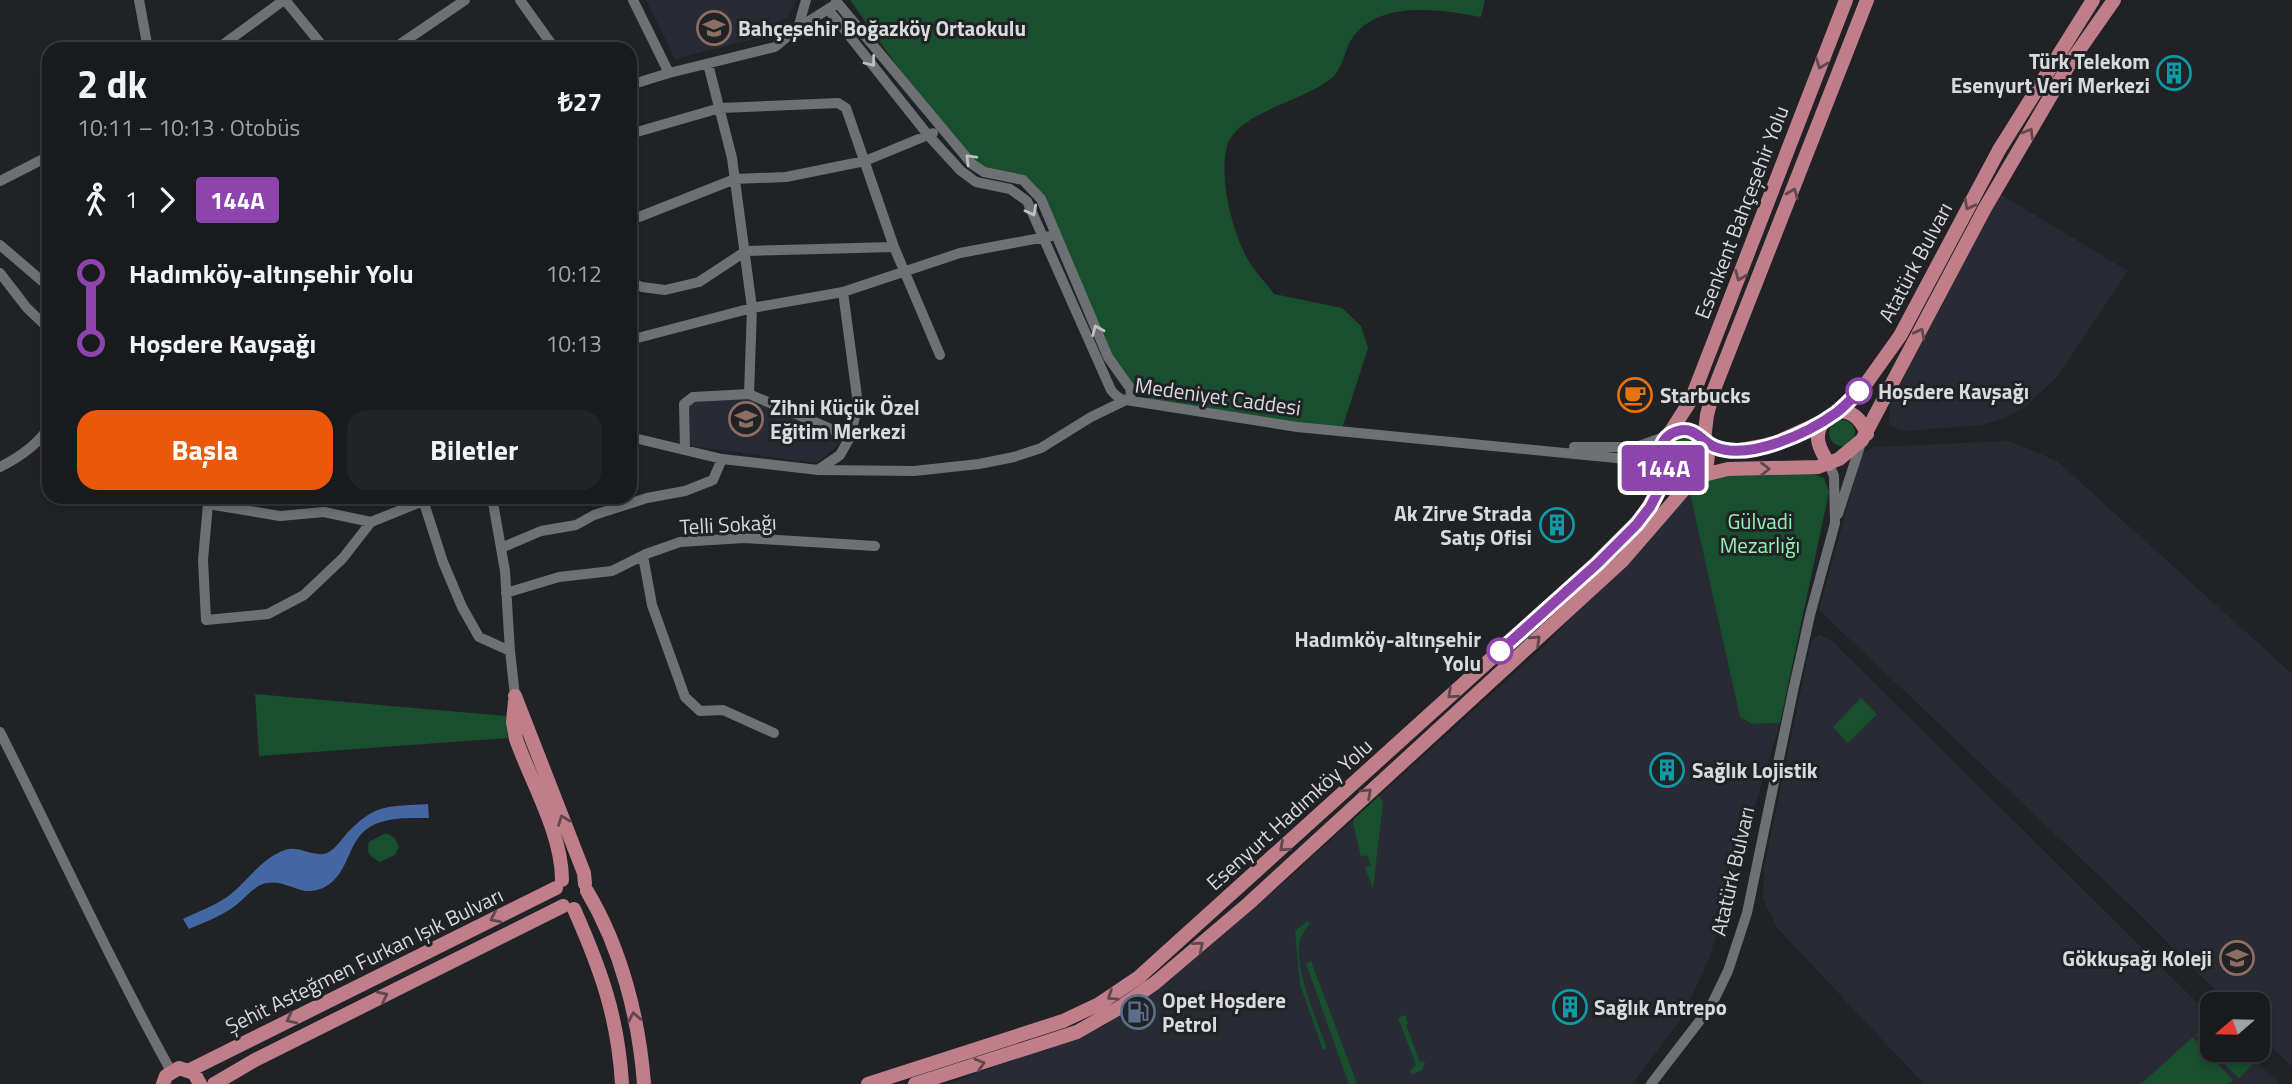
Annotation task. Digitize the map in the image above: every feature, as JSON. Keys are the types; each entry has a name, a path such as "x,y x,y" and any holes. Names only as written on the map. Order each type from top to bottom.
{"main road":[{"name":"Esenkent Bahçeşehir Yolu","path":"1668,436 1691,400 1846,0"},
{"name":"Esenkent Bahçeşehir Yolu","path":"1704,440 1713,392 1867,0"},
{"name":"Atatürk Bulvarı","path":"1704,440 1726,450 1754,449 1773,444 1824,421 1839,411 1878,370 1900,336 1999,150 2093,0"},
{"name":"Atatürk Bulvarı","path":"1698,475 1728,470 1793,469 1829,464 1850,452 1865,437 1985,208 2070,63 2114,0"},
{"path":"1839,411 1847,411 1858,418 1865,437"},
{"path":"1824,421 1817,437 1829,464"},
{"path":"1675,431 1691,431 1704,440 1709,455 1698,475 1683,479 1664,469 1660,448 1668,436 1675,431"},
{"name":"Esenyurt Hadımköy Yolu","path":"915,1084 1077,1032 1119,1008 1597,564 1650,507 1660,488 1664,469"},
{"name":"Esenyurt Hadımköy Yolu","path":"868,1084 1063,1021 1114,996 1168,963 1248,904 1623,560 1698,475"},
{"path":"515,696 513,722 516,739 561,864 557,898 568,907 594,954 614,1014 622,1084"},
{"path":"515,696 584,873 586,888 583,904 568,907"},
{"path":"559,884 572,876 586,888 612,941 631,1003 644,1084"},
{"name":"Şehit Asteğmen Furkan Işık Bulvarı","path":"190,1070 559,884"},
{"name":"Şehit Asteğmen Furkan Işık Bulvarı","path":"214,1084 267,1054 568,907"},
{"path":"167,1078 179,1068 190,1070 198,1077 200,1084"}],"street":[{"path":"139,0 147,42"},
{"path":"227,42 285,0 319,42"},
{"path":"403,42 465,0"},
{"path":"520,0 551,42"},
{"path":"633,0 669,73"},
{"path":"806,0 813,8 831,5"},
{"path":"798,28 806,0"},
{"path":"637,83 775,47 831,5"},
{"path":"831,5 972,164 984,172 1017,178 1028,184 1041,199 1108,357 1130,388 1131,394 1126,400 1118,399 1111,390 1027,201 1010,189 987,186 968,177 928,135 831,5"},
{"path":"708,64 736,179 746,251 752,308 749,394"},
{"path":"637,132 720,108 838,103 846,108 894,247 940,355"},
{"path":"637,216 736,179 786,177 865,160 942,129"},
{"path":"0,181 42,160"},
{"path":"637,338 752,308 843,292 960,253 1058,235"},
{"path":"0,247 42,281"},
{"path":"637,285 665,290 698,282 746,251 894,247"},
{"path":"0,273 42,322"},
{"path":"818,470 840,455 850,438 858,404 843,292"},
{"path":"685,449 684,404 693,397 749,394 850,438"},
{"name":"Medeniyet Caddesi","path":"637,439 722,459 818,470 914,471 1014,457 1041,447 1126,400 1297,427 1501,446"},
{"path":"1501,446 1636,447 1668,436"},
{"name":"Atatürk Bulvarı","path":"1651,1084 1711,1006 1728,971 1747,913 1810,615 1835,523 1865,437"},
{"path":"0,467 14,461 42,438"},
{"path":"1501,446 1626,459 1646,462 1664,469"},
{"path":"637,501 685,491 713,480 722,459"},
{"name":"Atatürk Bulvarı","path":"1829,464 1835,480 1835,523"},
{"path":"204,504 206,620 268,614 304,595 343,558 371,522 416,504"},
{"path":"223,504 279,516 324,512 371,522"},
{"path":"429,504 443,562 462,607 479,637 510,651"},
{"path":"493,504 501,548 515,696"},
{"path":"501,548 541,531 576,524 628,504"},
{"name":"Telli Sokağı","path":"506,593 559,577 612,571 680,542 744,538 875,546"},
{"path":"643,556 652,605 685,697 700,712 723,710 774,733"},
{"path":"0,732 106,944 167,1078"}],"shaded area":[{"name":"Bahçeşehir Boğazköy Ortaokulu","path":"646,0 796,0 789,16 750,40 675,59"},
{"path":"2000,194 2128,271 2058,376 2025,407 2002,419 1981,425 1905,431 1892,427 1889,424 1890,404"},
{"name":"Zihni Küçük Özel Eğitim Merkezi","path":"749,394 842,434 840,443 817,463 692,446 686,437 684,404"},
{"path":"2008,441 2057,461 2292,674 2292,1067 2270,1045 2270,992 2217,992 2135,910 1819,610 1862,453 1875,447"},
{"path":"1690,494 1740,717 1752,724 1780,723 1709,959 1680,1021 1632,1084 948,1084 1103,1027 1185,963 1289,878 1539,651"},
{"path":"1819,635 1831,640 2200,1005 2200,1062 2257,1062 2279,1084 1924,1084 1777,928 1763,898 1764,868 1813,640"}],"green space":[{"path":"850,0 1485,0 1481,17 1409,10 1376,18 1362,27 1351,40 1333,77 1307,93 1253,118 1238,129 1228,144 1225,174 1228,204 1242,248 1254,269 1274,294 1342,308 1361,326 1368,348 1341,432 1158,403 1130,388 1120,376 1058,235 1028,184 984,172 942,129"},
{"path":"1842,420 1851,424 1855,433 1851,442 1842,446 1833,442 1829,433 1833,424"},
{"path":"1684,438 1696,443 1701,455 1696,467 1684,472 1672,467 1667,455 1672,443"},
{"name":"Gülvadi Mezarlığı","path":"1812,473 1824,478 1829,492 1780,723 1752,724 1740,717 1690,494 1701,482 1720,476"},
{"path":"255,694 506,716 508,738 259,756"},
{"path":"1861,698 1877,714 1848,743 1833,727"},
{"path":"1379,796 1383,802 1373,889 1365,868 1371,865 1367,855 1361,857 1353,823"},
{"path":"386,833 395,838 399,847 395,855 380,862 370,854 368,846 369,842"},
{"path":"1308,921 1310,923 1301,937 1300,962 1302,977 1327,1049 1323,1050 1300,984 1295,931"},
{"path":"1311,961 1357,1084 1349,1084 1306,964"},
{"path":"1405,1015 1420,1062 1425,1063 1422,1070 1411,1075 1410,1071 1416,1065 1398,1018"},
{"path":"2193,1037 2200,1045 2200,1062 2216,1062 2233,1080 2229,1084 2141,1084"},
{"path":"2228,1062 2249,1062 2252,1065 2239,1078 2225,1065"}],"water":[{"path":"428,804 429,818 393,819 369,827 355,844 340,873 323,888 307,891 274,882 266,883 227,911 189,929 183,919 226,898 263,863 285,850 327,853 360,821 377,810"}],"bus line":[{"name":"144A","path":"1500,651 1597,564 1637,524 1660,488 1664,469 1659,455 1660,448 1668,436 1675,431 1691,431 1715,447 1735,451 1754,449 1773,444 1824,421 1839,411 1859,391"}],"place":[{"name":"Bahçeşehir Boğazköy Ortaokulu","path":"714,28"},
{"name":"Türk Telekom Esenyurt Veri Merkezi","path":"2174,73"},
{"name":"Hoşdere Kavşağı","path":"1859,391"},
{"name":"Starbucks","path":"1635,395"},
{"name":"Zihni Küçük Özel Eğitim Merkezi","path":"746,419"},
{"name":"Ak Zirve Strada Satış Ofisi","path":"1557,525"},
{"name":"Hadımköy-altınşehir Yolu","path":"1500,651"},
{"name":"Sağlık Lojistik","path":"1667,770"},
{"name":"Gökkuşağı Koleji","path":"2237,958"},
{"name":"Sağlık Antrepo","path":"1570,1007"},
{"name":"Opet Hoşdere Petrol","path":"1138,1012"}]}
